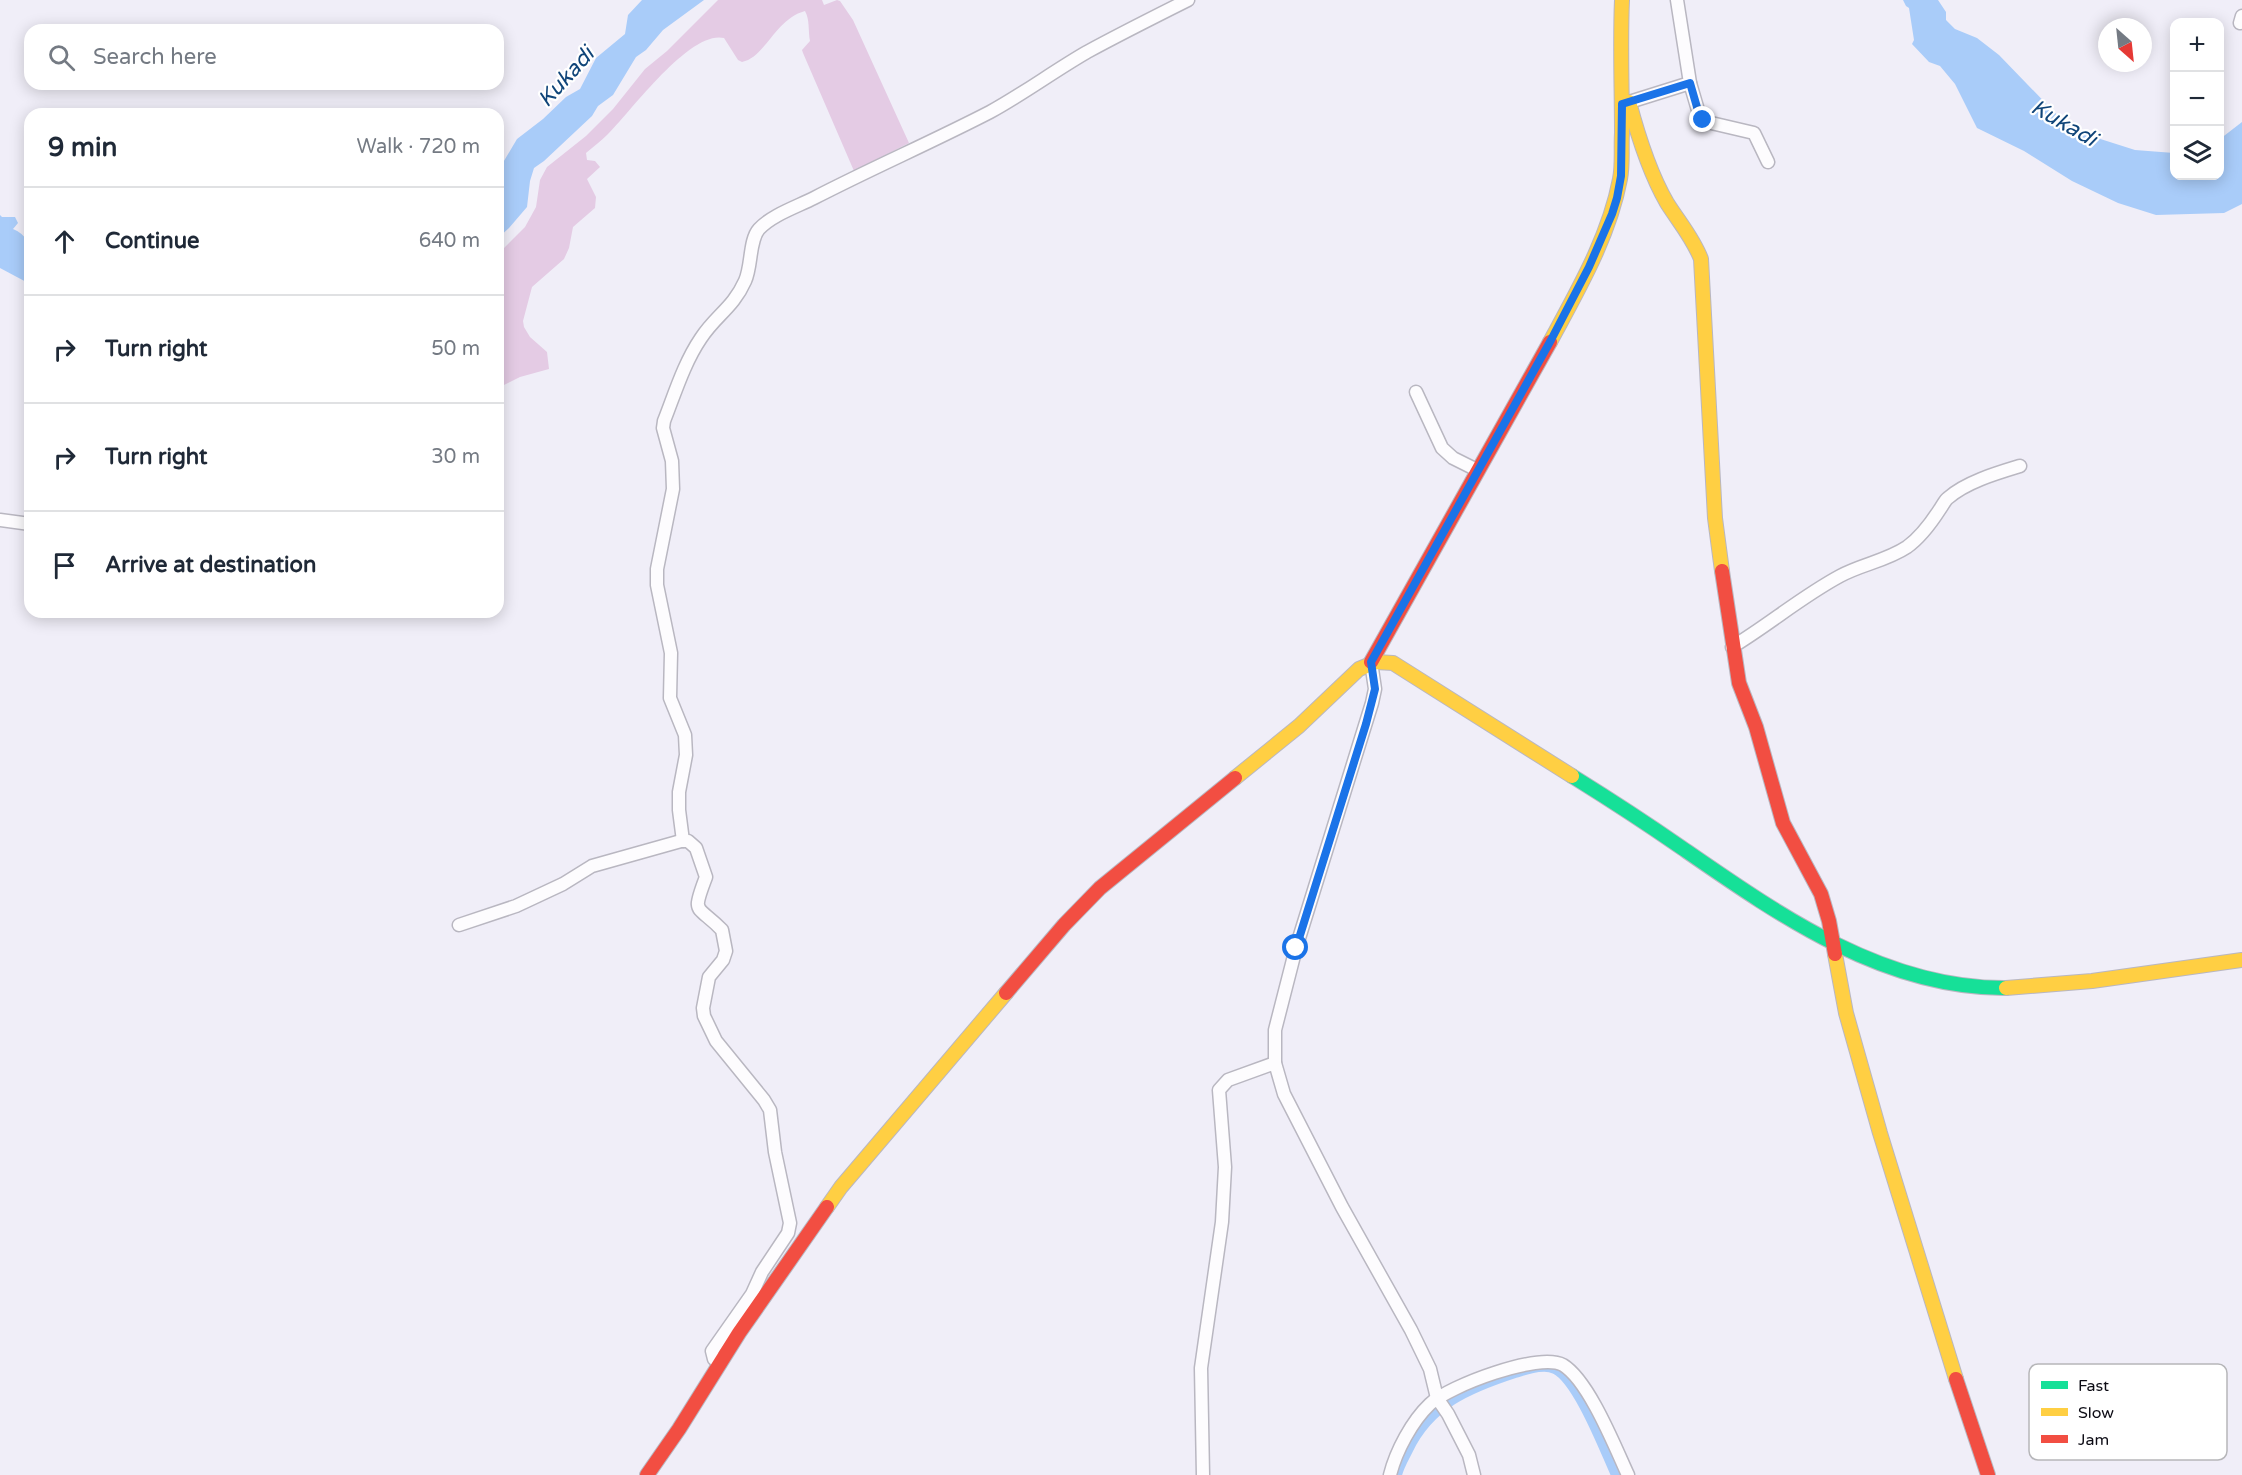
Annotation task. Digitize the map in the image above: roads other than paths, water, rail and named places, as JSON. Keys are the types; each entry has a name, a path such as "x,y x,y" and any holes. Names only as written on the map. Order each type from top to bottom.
{"street":[{"path":"683,841 679,792 685,767 686,745 670,698 671,653 657,585 657,569 673,489 672,461 663,429 682,375 699,340 712,322 733,303 740,292 751,265 752,243 756,233 760,227 777,216 872,167 989,112 1087,53 1188,0"},
{"path":"1474,1475 1469,1455 1442,1405 1430,1369 1411,1330 1342,1207 1284,1094 1275,1063 1275,1030 1296,948 1372,703 1375,689 1371,662 1551,340 1589,267 1612,214 1621,176 1625,103 1620,51 1622,0"},
{"path":"1677,0 1690,83 1700,117 1707,122 1755,133 1768,162"},
{"path":"1625,103 1690,83"},
{"path":"1625,103 1663,196 1691,238 1701,259 1715,518 1739,683 1756,728 1783,823 1821,894 1833,942 1846,1013 1880,1133 1946,1350 1988,1475"},
{"path":"1416,392 1442,448 1453,458 1478,470"},
{"path":"1732,647 1764,628 1799,599 1841,575 1867,563 1891,557 1909,545 1922,533 1948,498 1992,474 2020,466"},
{"path":"0,520 24,523"},
{"path":"646,1475 679,1429 739,1333 842,1187 987,1013 1085,902 1299,726 1359,669 1371,662 1382,660 1393,663 1754,895 1833,942 1877,963 1921,977 1966,986 2034,988 2156,974 2242,960"},
{"path":"459,925 516,906 563,884 592,866 683,841 692,843 705,869 706,877 697,900 699,910 723,930 725,936 726,951 723,960 709,977 703,1008 704,1016 716,1041 765,1100 770,1110 777,1163 790,1223 788,1233 762,1272 752,1294 712,1351 714,1359 720,1364"},
{"path":"1203,1475 1201,1368 1222,1221 1225,1167 1219,1090 1228,1080 1275,1063"},
{"path":"1390,1475 1399,1451 1428,1406 1442,1405 1461,1386 1505,1370 1540,1362 1563,1365 1583,1387 1607,1429 1628,1475"}],"water":[{"path":"642,0 704,0 663,30 646,50 636,57 613,95 598,106 592,116 534,168 527,207 504,233 504,161 517,139 566,97 580,89 596,58 625,34 628,15"},
{"name":"Kukadi","path":"1903,0 1938,0 1946,12 1946,20 1955,29 1977,38 1999,55 2059,117 2091,136 2135,150 2170,153 2170,180 2224,180 2224,136 2242,122 2242,204 2224,213 2156,215 2118,203 2072,181 2024,151 1977,128 1955,84 1940,66 1929,62 1912,44 1914,40 1909,8"},
{"path":"0,215 15,217 18,223 13,229 24,237 24,281 0,268"}],"waterway":[{"path":"1397,1475 1417,1434 1439,1409 1482,1385 1524,1370 1546,1367 1555,1369 1573,1387 1590,1417 1616,1475"}]}
